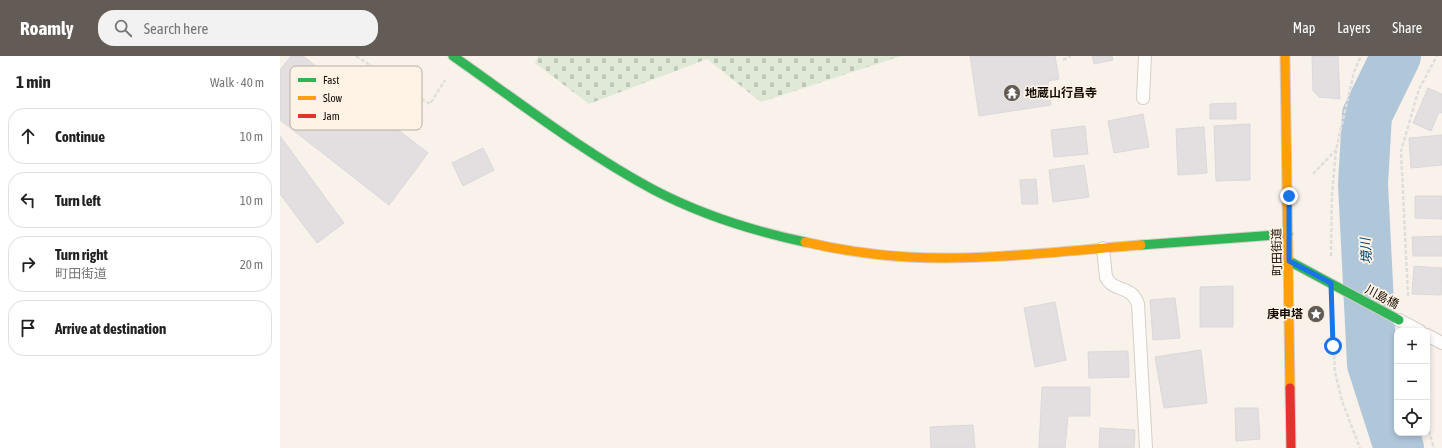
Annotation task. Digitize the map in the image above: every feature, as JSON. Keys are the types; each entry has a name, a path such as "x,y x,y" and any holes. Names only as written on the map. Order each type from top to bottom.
{"street":[{"name":"町田街道","path":"1286,56 1291,448"},
{"path":"456,57 611,164 651,187 686,205 715,216 789,239 846,250 905,257 971,257 1288,234"},
{"name":"川島橋","path":"1289,261 1404,322"}],"lane":[{"path":"1143,98 1145,56"},
{"path":"1103,248 1108,282 1132,293 1138,304 1146,448"},
{"path":"1404,322 1415,328"},
{"path":"1430,337 1442,343"}],"path":[{"path":"356,56 371,66"},
{"path":"1063,60 1071,56"},
{"path":"1360,448 1342,401 1335,372 1331,283 1332,194 1336,150 1354,72 1361,56"},
{"path":"1404,322 1401,151 1419,89 1437,56"},
{"path":"422,99 430,104 456,57"},
{"path":"1312,175 1336,150"},
{"path":"1430,435 1434,448"}],"green space":[{"path":"538,56 901,56 761,102 707,59 589,104 535,63"}],"building":[{"path":"291,56 303,56 316,66 290,66 290,128 280,120 280,70"},
{"name":"地蔵山行昌寺","path":"970,56 1055,56 1059,79 1048,81 1051,105 979,116"},
{"path":"1092,56 1112,56 1113,60 1094,64"},
{"path":"1312,56 1338,56 1340,99 1319,97 1313,91"},
{"path":"1428,88 1442,94 1442,113 1439,112 1431,131 1413,123"},
{"path":"1236,103 1236,119 1210,119 1210,104"},
{"path":"1143,114 1149,147 1114,153 1108,121"},
{"path":"1250,124 1250,180 1216,181 1214,126"},
{"path":"1085,126 1088,154 1054,157 1051,130"},
{"path":"1204,127 1207,173 1178,175 1176,129"},
{"path":"293,130 398,130 428,153 389,205"},
{"path":"1442,135 1442,165 1411,168 1409,138"},
{"path":"280,136 344,223 317,243 280,194"},
{"path":"483,148 494,170 463,186 452,163"},
{"path":"1084,165 1089,197 1053,202 1049,170"},
{"path":"1036,179 1038,204 1022,204 1020,180"},
{"path":"1415,196 1442,196 1442,219 1415,218"},
{"path":"1442,236 1442,256 1413,256 1412,237"},
{"path":"1414,266 1442,268 1441,295 1412,294"},
{"path":"1233,286 1233,327 1200,327 1200,287"},
{"path":"1175,298 1180,338 1153,340 1150,300"},
{"path":"1055,302 1066,360 1035,367 1024,308"},
{"path":"1201,350 1207,403 1164,408 1155,357"},
{"path":"1128,351 1129,377 1089,378 1088,352"},
{"path":"1042,387 1090,387 1090,416 1068,416 1065,448 1039,448"},
{"path":"1235,408 1258,408 1260,439 1236,441"},
{"path":"973,425 975,448 931,448 930,427"},
{"path":"1100,428 1135,430 1134,448 1099,448"}],"waterway":[{"name":"境川","path":"1396,56 1367,115 1363,184 1372,364 1399,448"}],"traffic: fast":[{"path":"453,56 602,160 654,190 709,215 766,233 805,242"},
{"path":"1141,245 1288,234"},
{"path":"1289,261 1399,320"}],"traffic: slow":[{"path":"1285,56 1290,388"},
{"path":"805,242 869,253 936,258 995,257 1141,245"}],"traffic: jam":[{"path":"1290,388 1291,448"}],"place":[{"name":"地蔵山行昌寺","path":"1012,93"},
{"name":"庚申塔","path":"1316,314"}],"route":[{"path":"1289,196 1289,261 1331,283 1333,346"}]}
